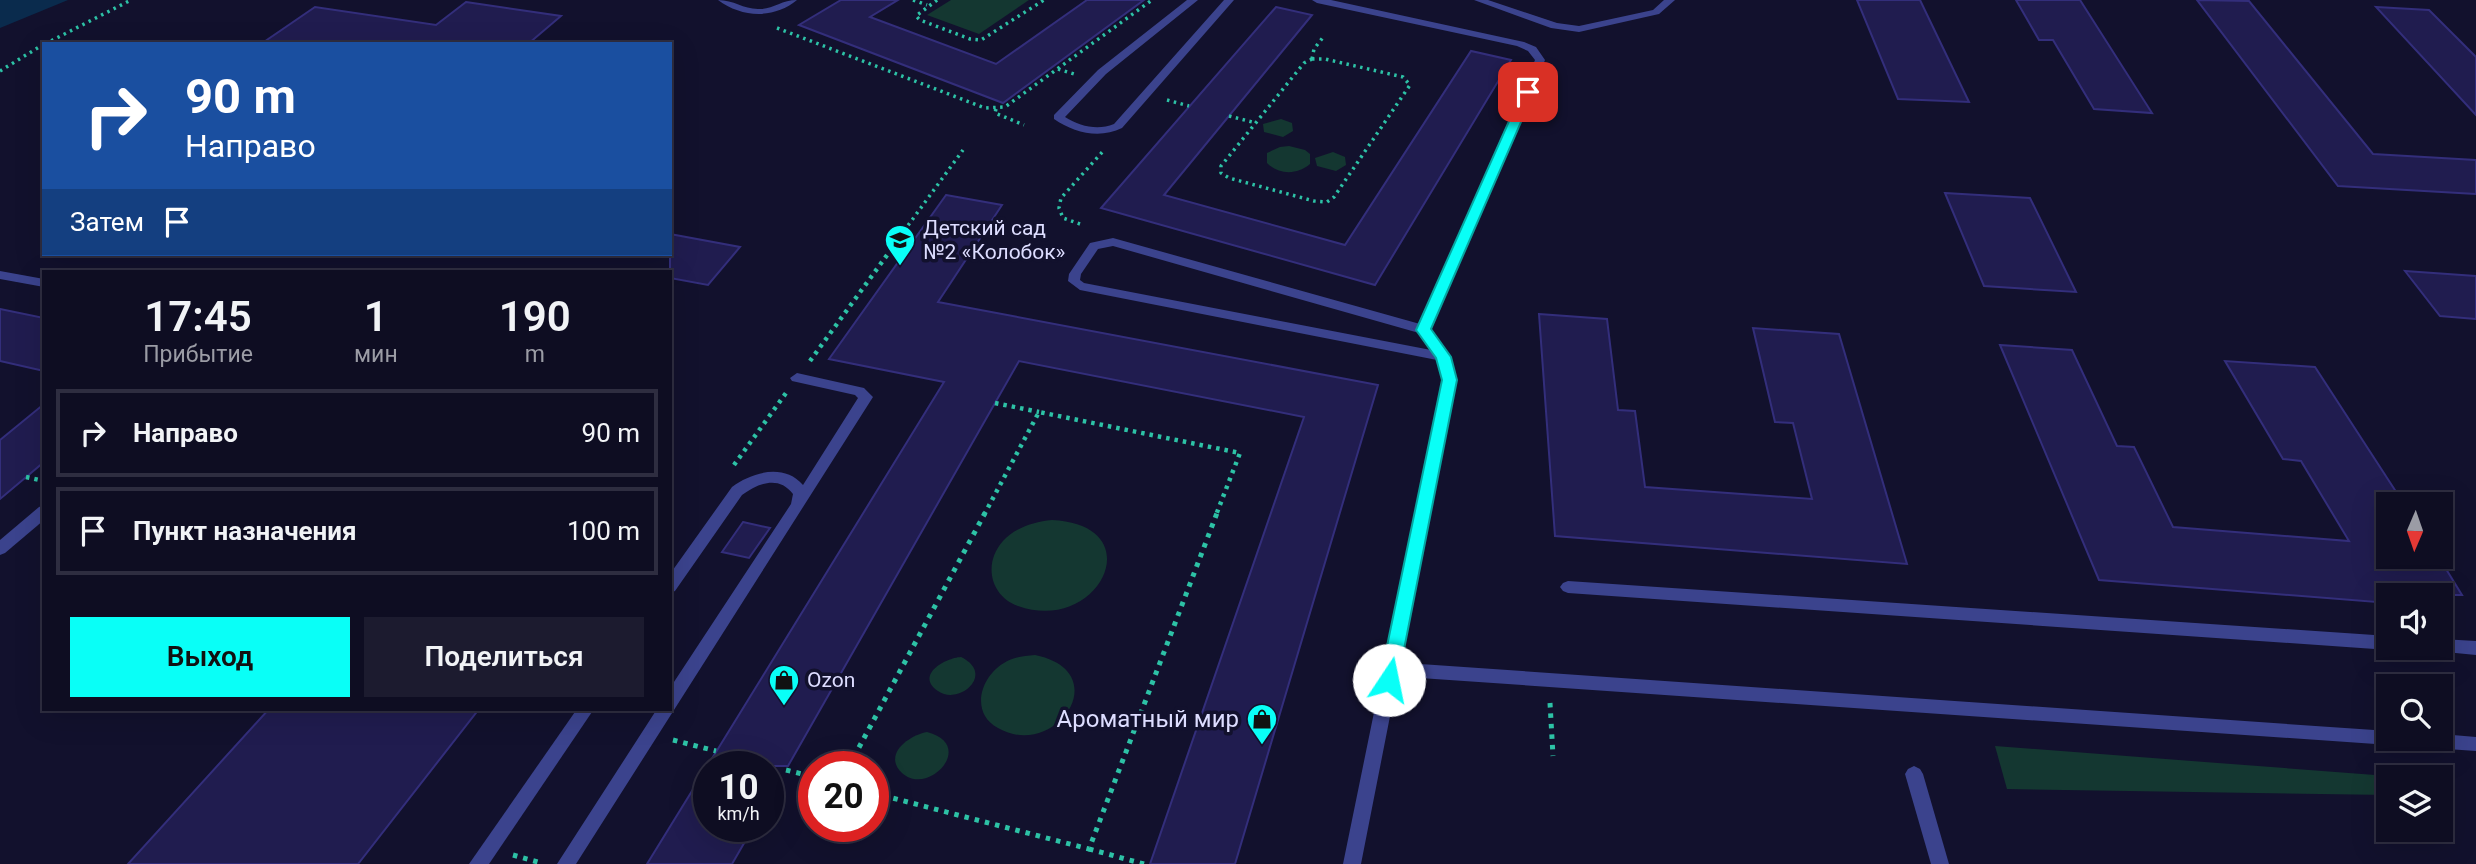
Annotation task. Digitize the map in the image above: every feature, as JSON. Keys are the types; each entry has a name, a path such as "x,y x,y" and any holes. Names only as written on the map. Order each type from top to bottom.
{"street":[{"path":"723,0 751,13 763,14 792,0"},
{"path":"1193,0 1102,72 1058,117 1085,127 1110,131 1118,126 1229,0"},
{"path":"1317,0 1520,44 1532,49 1540,60 1424,330"},
{"path":"1479,0 1555,26 1579,29 1656,12 1670,0"},
{"path":"1352,864 1449,380 1443,357 1424,330 1113,242 1094,246 1075,274 1074,281 1080,286 1443,357"},
{"path":"0,275 42,283"},
{"path":"672,699 866,397 859,391 797,378"},
{"path":"672,584 737,491 748,482 761,478 782,478 795,483 801,494 798,505"},
{"path":"0,549 42,513"},
{"path":"1568,587 2376,641"},
{"path":"2453,647 2476,648"},
{"path":"1391,669 2376,737"},
{"path":"478,864 585,711"},
{"path":"566,864 665,711"},
{"path":"2453,742 2476,744"},
{"path":"1914,774 1940,864"}],"path":[{"path":"48,42 131,0"},
{"path":"913,0 928,6"},
{"path":"937,0 916,16 920,20 970,39 981,40 1044,0"},
{"path":"774,25 972,103 996,109 1005,107 1152,0"},
{"path":"1312,60 1314,48 1324,36"},
{"path":"0,71 42,45"},
{"path":"1325,59 1403,77 1409,81 1410,85 1334,197 1327,202 1314,201 1229,178 1221,173 1222,166 1256,123 1304,63 1312,60 1325,59"},
{"path":"1058,69 1078,76"},
{"path":"996,109 995,113 1024,125"},
{"path":"1229,116 1256,123"},
{"path":"1080,224 1063,218 1059,208 1061,198 1113,140 1110,131"},
{"path":"995,403 1240,453 1089,849"},
{"path":"857,751 1039,412"},
{"path":"26,477 42,481"},
{"path":"1550,703 1553,756"},
{"path":"664,737 716,751"},
{"path":"786,769 798,772"},
{"path":"889,797 1144,864"}],"green space":[{"path":"951,0 1029,0 979,34 927,15"},
{"path":"1281,119 1292,123 1293,131 1283,137 1264,132 1263,124"},
{"path":"1289,146 1310,154 1310,164 1288,172 1277,170 1267,163 1267,153"},
{"path":"1333,152 1345,157 1346,165 1336,171 1317,166 1315,158"},
{"path":"1052,520 1083,526 1101,540 1107,557 1103,576 1091,593 1072,606 1047,611 1018,606 1001,595 996,587 992,578 993,559 1003,541 1014,532 1032,524"},
{"path":"1035,655 1059,664 1072,678 1074,694 1069,710 1056,724 1039,733 1019,735 998,728 989,721 981,705 984,686 989,677 1004,663"},
{"path":"961,657 971,664 975,679 964,691 955,694 946,695 938,691 932,685 931,673 947,660"},
{"path":"927,732 941,738 948,747 948,757 935,774 924,779 913,779 902,773 897,766 897,752 906,741"},
{"path":"1995,746 2376,775 2376,795 2007,789"}],"water":[{"path":"0,0 68,0 0,28"}],"building":[{"path":"841,0 898,0 870,17 996,64 1087,0 1144,0 1003,103 799,25"},
{"path":"1857,0 1920,0 1969,102 1898,99"},
{"path":"2016,0 2080,0 2152,113 2094,109 2053,40 2039,40"},
{"path":"2197,0 2249,1 2373,154 2476,160 2476,194 2338,186"},
{"path":"466,2 561,16 530,42 264,42 315,7 436,25"},
{"path":"1276,7 1312,15 1164,195 1345,245 1471,51 1511,60 1375,285 1101,208"},
{"path":"2376,7 2429,10 2476,57 2476,115"},
{"path":"1945,193 2030,198 2076,292 1984,286"},
{"path":"946,195 1002,205 938,302 1378,385 1235,864 1150,864 1304,417 1019,361 788,766 784,766 784,751 717,751 944,382 829,359"},
{"path":"672,234 740,247 708,285 672,278"},
{"path":"2405,271 2476,276 2476,319 2440,316"},
{"path":"0,309 42,318 42,371 0,361"},
{"path":"1539,314 1607,319 1618,410 1635,411 1645,487 1812,499 1793,423 1775,422 1753,328 1839,334 1907,564 1555,536"},
{"path":"2000,345 2072,350 2117,446 2134,447 2173,527 2349,541 2301,461 2283,459 2225,361 2315,367 2396,492 2376,492 2376,569 2446,569 2462,595 2453,595 2453,583 2376,583 2376,602 2099,580"},
{"path":"42,406 42,464 0,499 0,440"},
{"path":"743,522 770,528 749,558 722,552"},
{"path":"267,711 477,711 358,864 128,864"},
{"path":"693,789 693,842 745,842 732,864 647,864"}],"place":[{"name":"Детский сад №2 «Колобок»","path":"900,267"},
{"name":"Ozon","path":"784,707"},
{"name":"Ароматный мир","path":"1262,746"}],"route":[{"path":"1389,680 1449,380 1443,357 1424,330 1528,92"}]}
